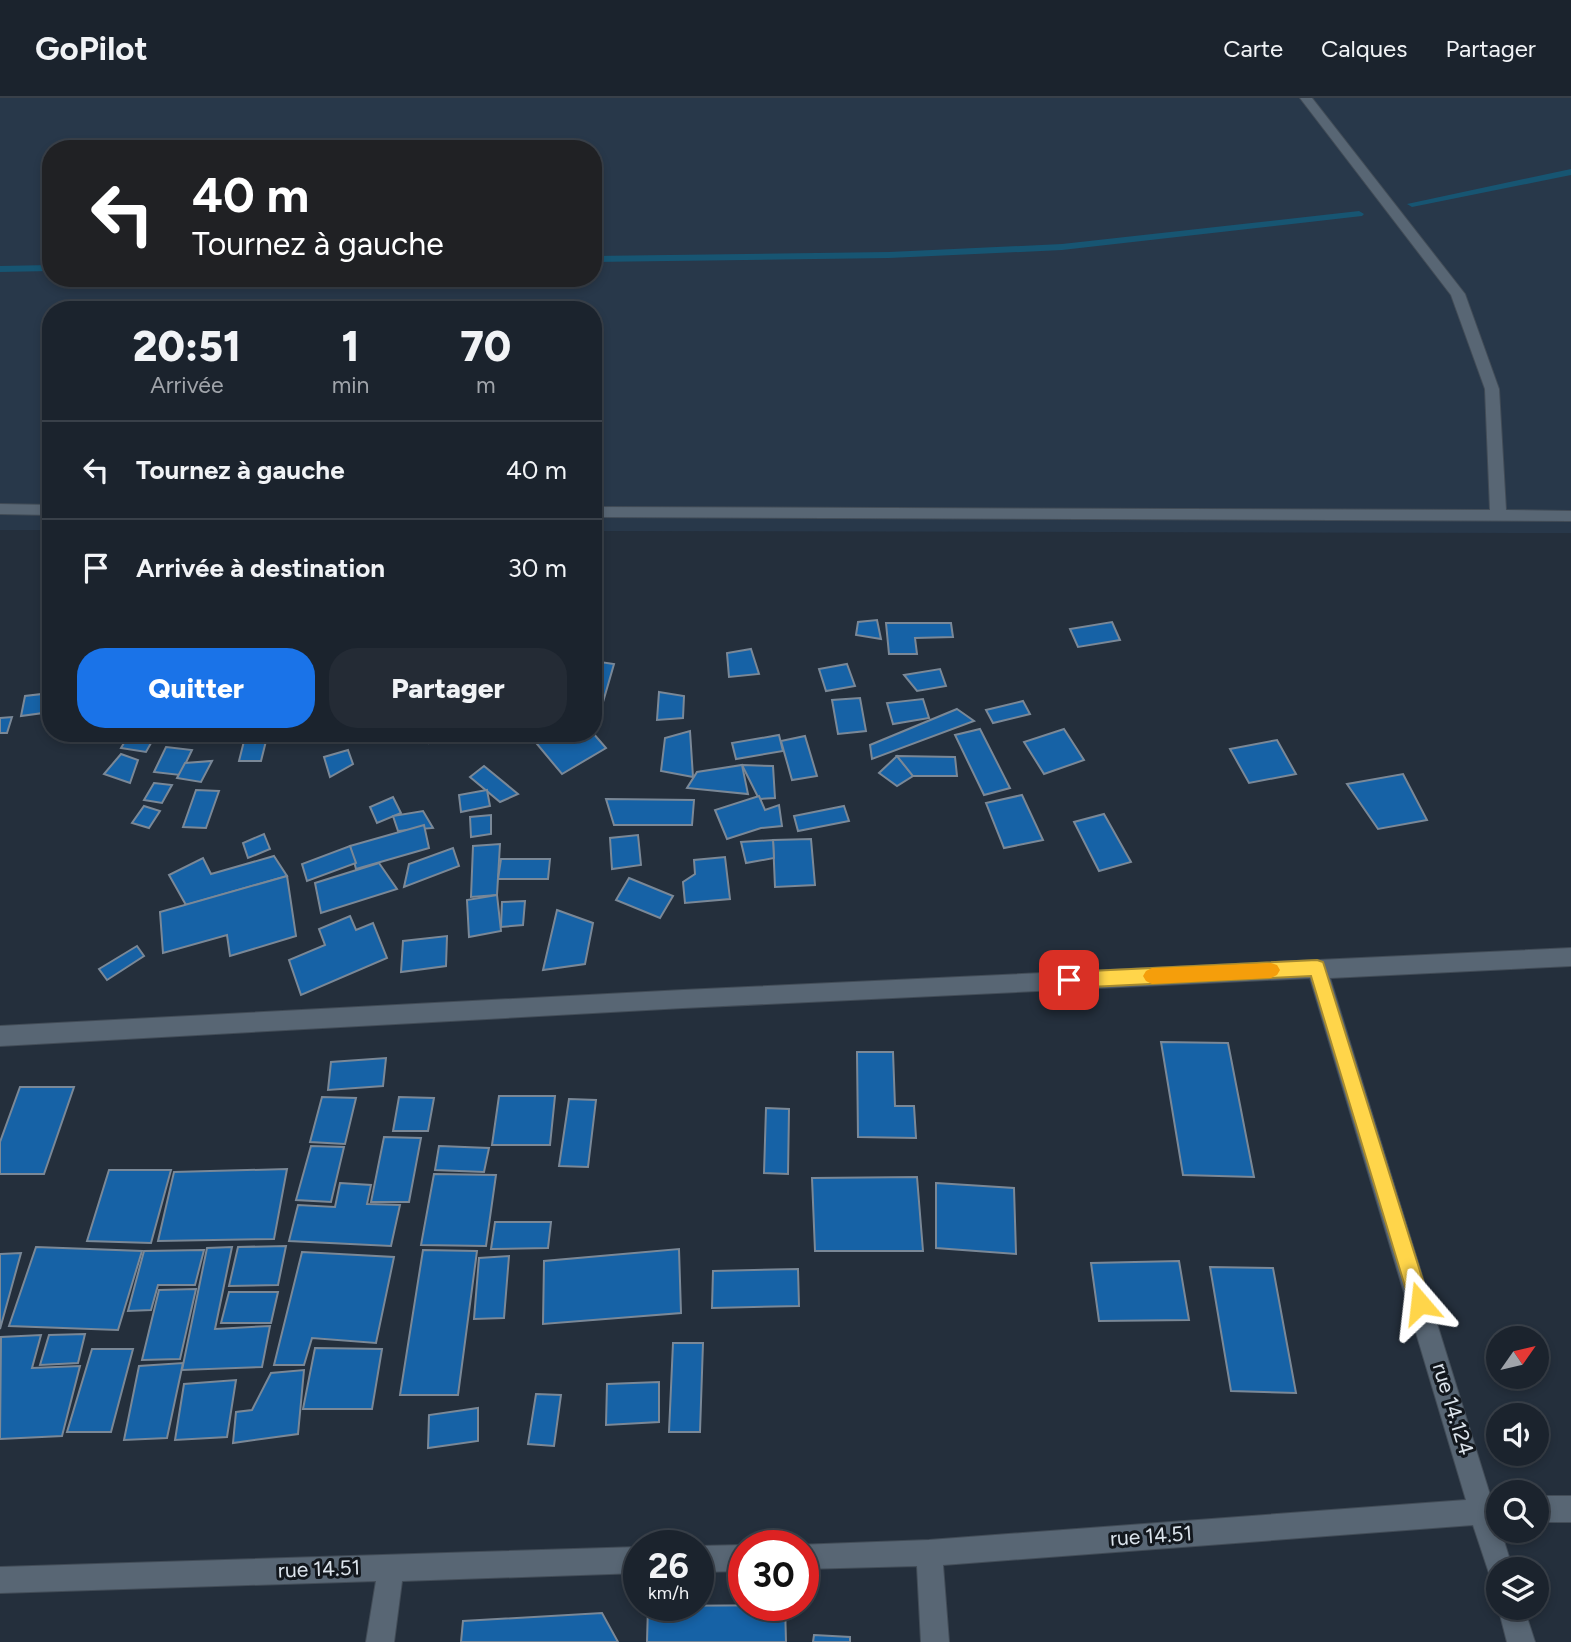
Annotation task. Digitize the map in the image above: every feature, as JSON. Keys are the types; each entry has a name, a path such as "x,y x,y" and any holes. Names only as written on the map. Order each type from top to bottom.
{"street":[{"path":"1306,98 1458,294 1492,389 1498,515"},
{"path":"0,509 42,510"},
{"path":"602,512 1571,516"},
{"path":"0,1036 1571,957"},
{"name":"rue 14.124","path":"1317,968 1486,1494"},
{"path":"1549,1509 1571,1509"},
{"name":"rue 14.51","path":"819,1556 929,1553 1486,1510"},
{"path":"929,1553 935,1642"},
{"name":"rue 14.51","path":"0,1580 623,1560"},
{"path":"380,1642 391,1566"},
{"path":"1515,1620 1521,1642"}],"shaded area":[{"path":"0,98 1571,98 1571,533 602,531 602,301 42,301 42,530 0,530"}],"building":[{"path":"877,620 881,639 856,635 858,622"},
{"path":"1112,622 1120,640 1078,647 1070,629"},
{"path":"886,623 951,623 953,637 915,638 917,654 889,654"},
{"path":"751,649 759,674 729,677 727,653"},
{"path":"602,662 614,664 602,706"},
{"path":"847,664 855,686 826,691 819,669"},
{"path":"940,669 946,686 917,691 904,675"},
{"path":"659,692 684,696 683,718 657,720"},
{"path":"42,694 42,713 21,716 25,696"},
{"path":"860,698 866,731 838,734 832,700"},
{"path":"923,699 929,718 893,724 887,703"},
{"path":"1023,701 1030,714 993,723 986,710"},
{"path":"957,709 974,721 872,759 870,745"},
{"path":"12,717 7,733 0,733 0,718"},
{"path":"980,729 1010,788 984,795 955,735"},
{"path":"1064,729 1084,760 1044,774 1024,742"},
{"path":"690,731 693,777 661,771 665,738"},
{"path":"779,735 783,751 736,759 732,743"},
{"path":"805,736 817,776 792,780 781,741"},
{"path":"1277,740 1296,774 1249,783 1230,749"},
{"path":"125,742 152,742 146,752 121,748"},
{"path":"244,742 266,742 261,761 239,761"},
{"path":"601,742 606,748 562,774 537,744"},
{"path":"166,747 192,750 180,775 154,772"},
{"path":"348,750 353,764 330,777 324,757"},
{"path":"121,754 138,760 130,783 104,774"},
{"path":"897,756 913,776 897,786 879,773"},
{"path":"897,756 955,757 957,776 913,776"},
{"path":"212,761 201,782 177,778 185,763"},
{"path":"742,765 773,766 775,798 759,799"},
{"path":"742,765 748,794 687,788 697,772"},
{"path":"484,766 518,794 500,802 470,777"},
{"path":"1403,774 1427,820 1378,829 1347,784"},
{"path":"154,783 172,785 162,803 144,800"},
{"path":"196,790 219,791 206,828 183,827"},
{"path":"487,790 490,806 461,812 459,795"},
{"path":"1022,795 1043,840 1004,848 986,803"},
{"path":"759,796 765,810 779,805 782,826 761,828 727,839 715,810"},
{"path":"393,797 401,813 377,823 370,807"},
{"path":"606,799 694,800 692,825 614,825"},
{"path":"144,806 160,811 149,828 132,823"},
{"path":"844,806 849,821 798,831 794,816"},
{"path":"423,811 433,828 398,831 393,816"},
{"path":"1104,814 1131,862 1099,871 1074,822"},
{"path":"491,815 491,834 471,837 470,817"},
{"path":"424,825 429,848 356,869 350,846"},
{"path":"264,834 270,849 248,858 243,843"},
{"path":"638,835 641,865 612,869 610,838"},
{"path":"811,839 815,885 775,887 773,840"},
{"path":"773,840 774,858 746,863 741,842"},
{"path":"500,844 497,895 471,897 473,846"},
{"path":"350,846 356,863 307,881 302,864"},
{"path":"453,848 459,866 404,887 409,864"},
{"path":"274,856 287,876 186,905 169,875 203,858 211,874"},
{"path":"725,857 730,899 685,903 683,882 695,874 694,860"},
{"path":"501,859 550,859 548,879 498,879"},
{"path":"379,863 397,889 321,913 315,883"},
{"path":"287,876 296,936 230,956 227,935 163,953 160,912"},
{"path":"629,878 673,896 660,918 616,900"},
{"path":"497,895 501,931 469,937 467,900"},
{"path":"525,901 523,925 501,927 502,902"},
{"path":"557,910 593,923 585,964 543,970"},
{"path":"350,916 356,930 373,923 387,958 301,995 289,960 325,945 319,929"},
{"path":"447,936 446,966 401,972 403,941"},
{"path":"137,946 144,956 107,980 99,969"},
{"path":"1161,1042 1228,1043 1254,1177 1183,1175"},
{"path":"857,1052 893,1052 895,1106 914,1106 916,1138 858,1137"},
{"path":"386,1058 383,1086 328,1090 331,1062"},
{"path":"20,1087 74,1087 44,1174 0,1174 0,1142"},
{"path":"499,1096 555,1096 550,1145 492,1145"},
{"path":"322,1097 356,1098 345,1144 310,1142"},
{"path":"399,1097 434,1098 428,1131 393,1131"},
{"path":"569,1099 596,1100 588,1167 559,1166"},
{"path":"766,1108 789,1109 788,1174 764,1173"},
{"path":"384,1137 421,1138 409,1202 371,1202"},
{"path":"311,1146 344,1147 331,1202 296,1200"},
{"path":"439,1146 489,1148 484,1172 435,1170"},
{"path":"287,1169 274,1239 158,1241 174,1172"},
{"path":"109,1170 171,1170 151,1243 87,1241"},
{"path":"434,1174 496,1175 486,1246 421,1245"},
{"path":"917,1177 923,1251 815,1251 812,1178"},
{"path":"340,1183 371,1185 367,1204 400,1205 391,1246 289,1241 298,1205 335,1207"},
{"path":"936,1183 1014,1188 1016,1254 936,1248"},
{"path":"495,1222 551,1222 548,1248 491,1249"},
{"path":"286,1246 278,1285 229,1286 238,1247"},
{"path":"36,1247 142,1251 118,1330 9,1326"},
{"path":"232,1247 215,1329 270,1326 262,1367 182,1370 207,1248"},
{"path":"679,1249 681,1313 543,1324 544,1261"},
{"path":"204,1250 195,1285 158,1285 151,1310 128,1311 144,1251"},
{"path":"423,1250 477,1251 458,1395 400,1395"},
{"path":"302,1252 394,1257 376,1343 312,1338 304,1365 274,1365"},
{"path":"21,1253 0,1329 0,1254"},
{"path":"509,1256 504,1318 474,1319 479,1258"},
{"path":"1179,1261 1189,1320 1099,1321 1091,1263"},
{"path":"1210,1267 1273,1268 1296,1393 1231,1391"},
{"path":"798,1269 799,1306 712,1308 713,1271"},
{"path":"196,1289 180,1359 142,1360 159,1290"},
{"path":"229,1292 278,1292 271,1323 221,1323"},
{"path":"85,1334 78,1363 40,1365 49,1335"},
{"path":"41,1335 32,1368 80,1366 62,1436 0,1439 1,1337"},
{"path":"673,1343 703,1343 700,1432 669,1432"},
{"path":"315,1348 382,1349 372,1409 303,1409"},
{"path":"92,1349 133,1349 111,1432 67,1432"},
{"path":"183,1363 167,1438 124,1440 139,1366"},
{"path":"304,1370 298,1434 233,1443 236,1412 252,1410 271,1373"},
{"path":"236,1380 227,1437 175,1440 184,1384"},
{"path":"659,1382 659,1422 606,1425 607,1384"},
{"path":"536,1394 561,1395 554,1446 528,1444"},
{"path":"478,1408 478,1441 428,1448 429,1415"},
{"path":"728,1605 728,1621 785,1621 786,1642 647,1642 648,1621 714,1621 714,1606"},
{"path":"602,1613 618,1642 461,1642 463,1621"},
{"path":"814,1635 850,1637 850,1642 813,1642"}],"waterway":[{"path":"1412,204 1571,172"},
{"path":"602,259 889,255 1062,247 1359,214"},
{"path":"0,269 42,268"}],"slow traffic":[{"path":"1152,976 1271,970"}],"route":[{"path":"1069,980 1317,968 1420,1303"}]}
